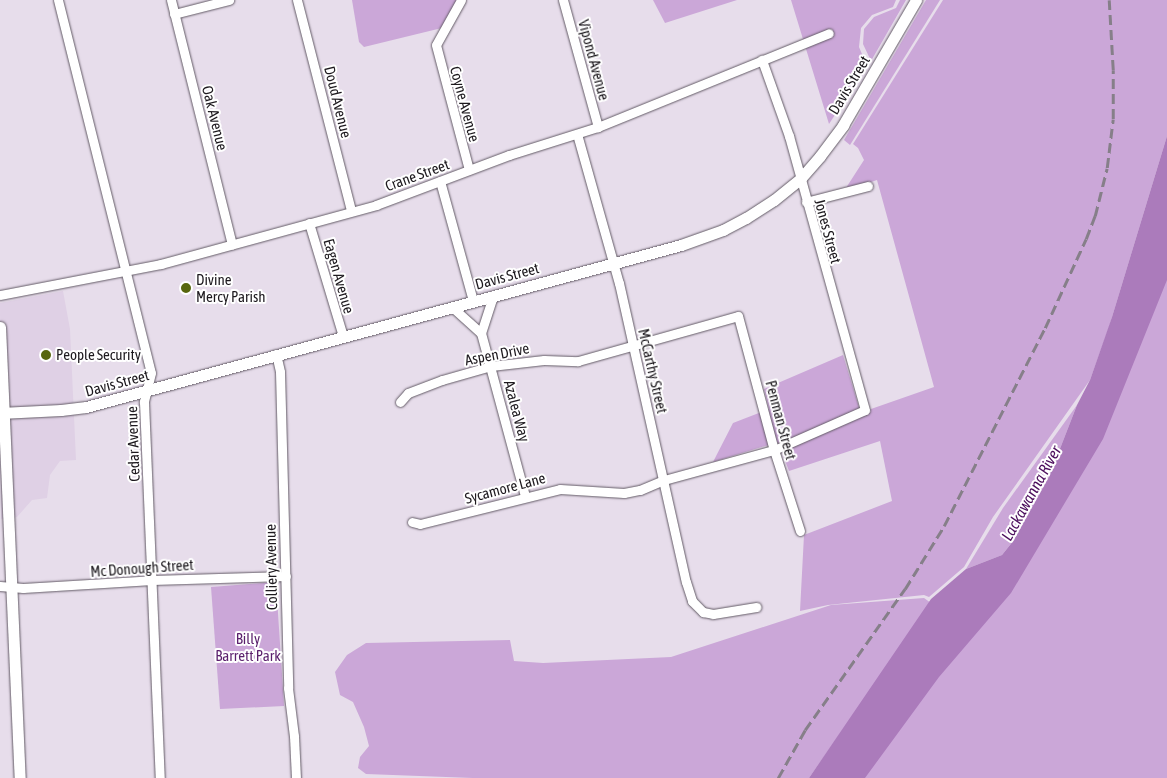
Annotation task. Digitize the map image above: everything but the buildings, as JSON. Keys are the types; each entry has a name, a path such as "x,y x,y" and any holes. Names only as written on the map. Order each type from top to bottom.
{"main road":[{"name":"Davis Street","path":"2,413 78,408 146,391 614,263 723,230 764,208 801,178 820,156 843,125 916,0"},
{"path":"0,327 2,413 20,778"}],"street":[{"name":"Cedar Avenue","path":"58,0 151,373 144,402 160,778"},
{"name":"Oak Avenue","path":"171,0 232,244"},
{"path":"174,14 229,0"},
{"name":"Doud Avenue","path":"297,0 352,210"},
{"name":"Coyne Avenue","path":"461,0 436,45 469,170"},
{"name":"Vipond Avenue","path":"563,0 598,127"},
{"name":"Crane Street","path":"0,295 161,264 376,204 469,170 598,127 828,32"},
{"name":"Jones Street","path":"762,60 789,136 865,410 774,450"},
{"name":"McCarthy Street","path":"577,134 614,263 692,602 703,612 713,614 756,607"},
{"path":"440,182 473,301"},
{"path":"806,202 868,186"},
{"name":"Eagen Avenue","path":"309,223 343,336"},
{"path":"480,333 493,296"},
{"name":"Azalea Way","path":"452,307 480,333 491,366 525,496"},
{"name":"Aspen Drive","path":"400,402 408,393 491,366 544,360 578,361 738,316"},
{"name":"Penman Street","path":"738,316 774,450 800,531"},
{"name":"Colliery Avenue","path":"276,354 280,372 288,688 294,736 296,778"},
{"path":"664,480 774,450"},
{"name":"Sycamore Lane","path":"412,522 420,524 525,496 560,489 624,492 640,490 664,480"},
{"name":"Mc Donough Street","path":"0,586 84,585 152,580 286,576"}],"shaded area":[{"path":"1167,136 1167,280 1103,439 1011,593 939,677 865,778 809,778 931,599 966,569 1002,555 1014,540 1049,477 1077,405 1090,380 1112,317"},
{"path":"63,291 70,329 76,460 60,461 50,475 47,498 32,500 17,517 1,519 0,303"}],"green space":[{"path":"352,0 465,0 450,26 364,47 359,42"},
{"path":"653,0 737,0 665,23"},
{"path":"791,0 896,0 893,7 872,15 861,28 859,47 867,66 829,124"},
{"path":"900,0 906,0 871,61 863,44 864,29 874,17 896,8"},
{"path":"926,0 940,0 850,145 844,140"},
{"path":"943,0 1167,0 1167,136 1109,327 1090,380 993,517 964,567 929,597 924,595 828,605 800,611 804,535 892,501 880,441 789,471 778,442 713,462 733,423 769,409 764,389 843,355 862,417 871,409 934,387 877,180 844,191 864,160 858,148 853,144"},
{"path":"1167,261 1167,778 849,778 1048,518"},
{"path":"1077,405 1049,477 1014,540 1002,555 966,569 1003,508"},
{"name":"Billy Barrett Park","path":"276,582 284,706 220,709 211,587"},
{"path":"924,598 931,603 809,778 473,778 366,774 358,768 360,757 369,746 364,727 353,702 340,695 335,672 347,655 366,643 510,640 514,661 543,663 671,657 831,605"}],"railway":[{"path":"778,778 805,730 905,589 944,526 1045,328 1086,239 1095,216 1107,168 1113,119 1113,70 1109,0"}],"place":[{"name":"Divine Mercy Parish","path":"186,288"},
{"name":"People Security","path":"46,355"}],"water label":[{"name":"Lackawanna River","path":"1031,493"}]}
